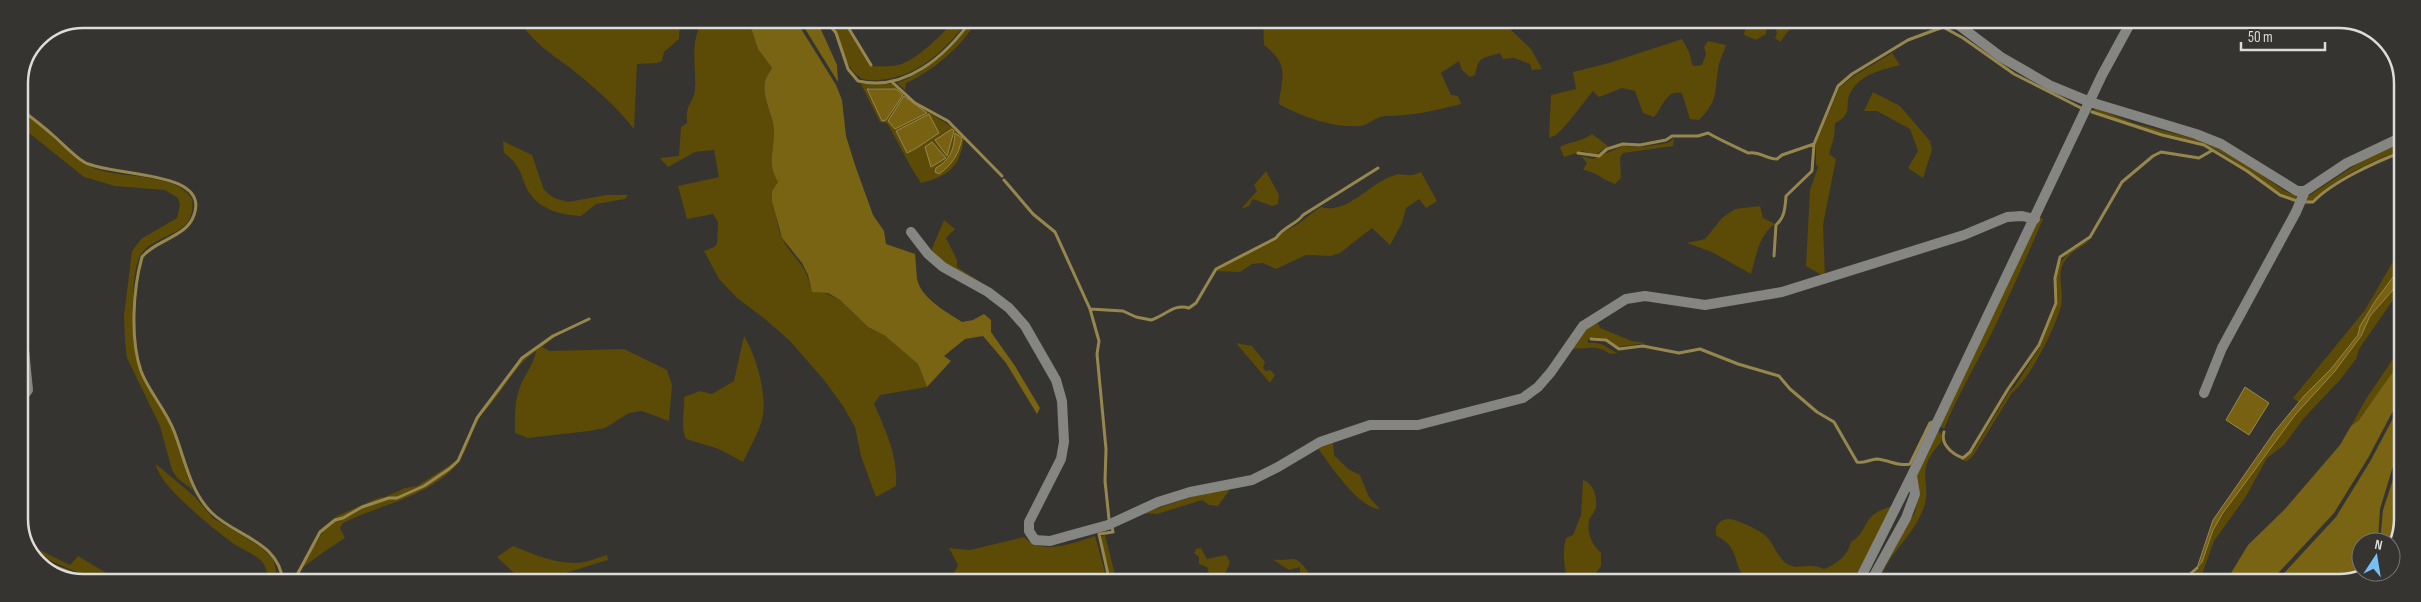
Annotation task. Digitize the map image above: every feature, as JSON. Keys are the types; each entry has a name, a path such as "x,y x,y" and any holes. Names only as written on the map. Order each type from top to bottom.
{"street":[{"path":"1963,28 2001,57 2051,86 2090,102 2196,134 2221,144 2297,192 2305,191 2346,163 2393,141"},
{"path":"1862,574 1912,475 2090,102 2128,28"},
{"path":"2204,393 2222,348 2296,212 2305,191"},
{"path":"911,232 928,254 942,267 988,292 1009,308 1025,326 1056,380 1062,401 1064,442 1061,459 1029,522 1029,531 1035,540 1050,541 1108,525 1166,499 1252,480 1320,442 1370,425 1418,425 1524,398 1538,387 1551,372 1583,326 1626,299 1644,296 1705,305 1782,292 1964,236 2006,217 2022,216 2035,218"},
{"path":"1875,574 1906,518 1914,494 1912,475"}],"shaded area":[{"path":"525,28 680,28 679,39 664,52 662,61 637,64 634,129 595,89 535,41"},
{"path":"699,28 751,28 758,49 772,68 764,86 774,131 772,160 779,182 772,191 778,227 782,238 805,271 810,286 840,300 868,327 884,335 918,364 927,387 880,395 874,404 890,444 896,475 896,486 876,497 861,456 855,427 843,406 824,380 790,341 737,298 719,279 704,251 717,244 718,222 713,214 687,219 678,186 719,177 714,150 695,152 668,167 660,158 679,156 681,127 687,123 687,111 694,94 695,42"},
{"path":"751,28 801,28 836,85 842,100 846,136 873,215 884,231 886,244 915,254 919,285 923,292 942,309 962,322 973,320 984,314 991,320 991,332 1015,366 1040,408 1037,414 1006,363 983,336 965,339 944,356 951,361 927,387 918,364 884,335 868,327 840,300 828,293 812,292 808,275 802,263 782,238 772,201 772,191 778,182 772,167 774,131 764,86 772,68 758,49"},
{"path":"805,28 820,28 837,65 838,82"},
{"path":"834,28 847,28 870,66 891,66 913,59 947,28 962,28 941,51 919,67 893,78 875,80 861,78 852,70 845,58"},
{"path":"967,28 973,28 947,56 917,78 906,83 905,90 897,83 930,65 958,39"},
{"path":"1263,28 1509,28 1531,49 1542,69 1532,70 1530,64 1514,58 1503,59 1500,53 1482,59 1478,64 1475,75 1470,77 1462,70 1459,61 1441,73 1451,95 1458,96 1461,104 1423,113 1382,116 1360,126 1350,126 1308,117 1279,104 1282,78 1281,65 1278,59 1264,45"},
{"path":"1745,28 1766,28 1766,34 1756,40 1744,35"},
{"path":"1776,28 1791,28 1780,42 1775,38 1777,33"},
{"path":"1682,39 1689,52 1693,66 1702,65 1706,54 1704,47 1708,41 1726,45 1719,64 1713,100 1706,113 1699,120 1690,119 1682,93 1677,92 1668,96 1654,117 1643,113 1635,91 1622,88 1599,97 1593,91 1566,125 1556,135 1549,138 1551,95 1576,89 1573,72 1609,63"},
{"path":"1892,53 1900,65 1873,73 1856,84 1849,95 1845,116 1835,123 1834,137 1829,154 1836,159 1823,225 1825,277 1806,266 1810,190 1818,167 1816,164 1816,143 1840,87 1854,76"},
{"path":"861,84 892,84 909,99 905,96 888,121 927,113 912,102 953,128 964,138 960,156 952,169 939,177 921,183 887,123 880,122","holes":["868,88 896,89 882,121"]},
{"path":"867,89 896,89 903,95 886,120 882,121"},
{"path":"1873,92 1900,106 1930,141 1932,150 1923,178 1908,168 1918,151 1910,129 1877,111 1864,111"},
{"path":"904,96 927,113 895,129 888,121"},
{"path":"2096,108 2133,123 2207,142 2230,154 2285,191 2297,196 2296,199 2272,188 2228,157 2204,144 2127,124 2092,111"},
{"path":"929,114 939,133 907,153 896,131"},
{"path":"28,117 78,159 91,167 110,173 164,181 185,191 192,199 192,212 182,228 146,248 140,256 134,280 133,314 136,348 141,372 147,386 171,425 193,490 177,478 172,470 160,426 127,358 125,341 124,315 132,251 141,239 177,218 180,205 178,198 165,190 115,186 84,177 28,132"},
{"path":"952,129 954,131 947,156 935,140"},
{"path":"955,133 962,138 959,149 948,167 939,174 935,172 936,168 951,153"},
{"path":"1592,134 1608,146 1595,155 1583,151 1564,157 1560,147 1584,139"},
{"path":"1674,138 1673,146 1623,153 1620,158 1621,178 1615,184 1583,170 1587,163 1581,156 1593,159 1623,146 1641,147 1668,143"},
{"path":"503,141 532,155 544,190 554,198 568,202 606,195 628,195 625,199 596,204 581,216 564,214 548,209 529,193 518,167 504,153"},
{"path":"932,142 946,158 931,167 925,147"},
{"path":"2393,147 2393,153 2342,178 2312,201 2304,201 2310,195 2363,160"},
{"path":"1266,171 1279,195 1278,204 1272,206 1253,199 1249,206 1241,209 1257,191 1254,185"},
{"path":"1421,172 1437,201 1426,208 1419,199 1406,208 1402,223 1390,245 1372,228 1340,253 1331,256 1306,255 1276,269 1263,263 1252,264 1240,272 1216,271 1226,263 1277,239 1284,232 1321,207 1331,208 1350,202 1377,184 1395,175 1412,175"},
{"path":"1760,206 1763,218 1775,224 1762,240 1751,274 1712,252 1687,243 1705,239 1722,218 1735,209"},
{"path":"2039,217 2043,219 2015,284 1944,429 1938,425"},
{"path":"944,220 955,229 946,238 957,260 957,267 998,293 950,268 931,251"},
{"path":"2091,239 2069,255 2063,264 2060,276 2061,306 2048,340 2034,365 2012,393 1973,456 1967,461 1961,460 1974,450 2009,392 2015,386 2040,347 2058,301 2056,277 2060,263 2067,254"},
{"path":"2393,261 2393,277 2360,326 2358,335 2331,369 2300,403 2293,398 2365,310"},
{"path":"2393,277 2393,288 2370,316 2361,336 2335,371 2295,415 2223,513 2213,530 2202,562 2197,568 2213,520 2275,431 2304,396 2331,369 2358,335 2360,326"},
{"path":"2393,288 2393,299 2359,349 2356,359 2340,380 2305,417 2284,445 2267,458 2245,498 2214,541 2202,574 2194,574 2202,562 2213,530 2246,480 2295,415 2361,336 2370,316"},
{"path":"594,317 555,337 542,347 550,351 624,349 667,370 672,385 669,421 642,411 629,413 605,428 589,431 528,438 515,433 517,395 536,351 518,367 481,415 462,458 454,468 442,478 415,494 343,523 340,528 345,538 299,570 322,533 322,528 337,516 378,498 405,488 417,486 453,463 459,457 477,416 522,357 553,334"},
{"path":"1598,323 1600,328 1632,341 1646,343 1618,347 1604,339 1593,338 1588,339 1588,343 1600,344 1618,353 1610,354 1596,348 1571,349 1584,331"},
{"path":"744,336 757,366 764,402 761,423 743,462 719,449 686,439 683,424 684,397 700,391 712,394 734,381"},
{"path":"1236,343 1252,346 1265,362 1263,368 1266,371 1270,370 1275,375 1270,383"},
{"path":"2394,358 2394,370 2359,420 2351,426 2366,399"},
{"path":"2394,370 2394,410 2368,458 2334,513 2277,574 2230,574 2248,545 2285,509 2340,445 2351,426 2359,420"},
{"path":"2245,387 2269,403 2249,435 2226,420"},
{"path":"2394,417 2394,463 2380,509 2378,532 2351,532 2351,572 2283,574 2336,517 2371,460"},
{"path":"1936,429 1941,433 1941,442 1927,462 1925,470 1926,500 1923,510 1912,530 1890,559 1882,574 1877,574 1915,512 1918,497 1916,479"},
{"path":"1333,442 1334,455 1348,469 1360,475 1369,497 1380,509 1363,502 1354,494 1337,475 1318,448"},
{"path":"156,464 195,497 213,518 261,547 273,559 277,574 267,574 260,560 234,544 189,507 166,483"},
{"path":"2394,477 2394,520 2392,532 2381,532 2383,510"},
{"path":"1583,480 1590,484 1596,499 1596,507 1590,519 1589,530 1593,543 1601,553 1601,566 1595,574 1567,574 1564,561 1566,538 1573,535 1581,515"},
{"path":"1231,488 1218,506 1209,505 1202,500 1157,514 1143,513 1197,495"},
{"path":"1893,506 1857,574 1742,574 1729,545 1716,535 1716,527 1721,521 1731,519 1754,528 1766,536 1787,564 1795,567 1813,566 1824,569 1845,555 1851,542 1861,533 1870,518 1882,510"},
{"path":"1105,535 1115,574 1110,574 1100,537"},
{"path":"1095,536 1106,574 954,574 958,565 949,548 970,550 1024,537 1031,543 1049,547 1078,542"},
{"path":"513,546 567,563 579,563 607,555 608,560 563,574 514,574 497,557"},
{"path":"36,548 70,565 78,556 108,574 81,574 43,557"},
{"path":"1201,548 1207,559 1226,555 1230,562 1226,572 1224,574 1209,574 1207,567 1199,564 1199,557 1194,553 1196,549"},
{"path":"1272,559 1296,560 1309,574 1300,574 1300,567 1289,570"}],"waterway":[{"path":"832,28 836,33 848,69 858,81 875,83 892,81 908,76 923,68 950,46 966,28"},
{"path":"848,28 871,65"},
{"path":"1774,256 1776,225 1783,215 1786,196 1812,171 1814,144 1838,86 1852,74 1908,40 1940,28"},
{"path":"1945,28 1963,38 2014,74 2081,108"},
{"path":"892,82 915,103 948,121 1002,176"},
{"path":"2092,112 2162,135 2204,145 2247,171 2280,195 2297,201"},
{"path":"28,115 84,162 97,167 174,182 188,189 195,200 194,215 185,228 155,246 142,257 136,284 134,314 135,344 138,358 144,379 171,423 198,495 212,513 222,521 265,548 274,557 281,574"},
{"path":"1578,153 1599,156 1607,149 1623,144 1640,145 1666,140 1672,136 1698,136 1708,133 1748,153 1756,153 1773,159 1814,144"},
{"path":"1944,432 1945,444 1951,451 1963,458 1970,452 2008,389 2039,345 2056,303 2055,278 2060,257 2090,237 2122,182 2153,156 2161,152 2199,158 2211,151"},
{"path":"2304,202 2313,202 2342,180 2393,155"},
{"path":"1090,309 1123,311 1136,317 1151,320 1179,307 1189,308 1196,303 1216,269 1276,238 1303,215 1378,168"},
{"path":"1004,180 1033,214 1055,232 1090,309 1099,341 1097,354 1106,449 1105,481 1109,519"},
{"path":"298,574 320,532 335,520 343,518 362,507 389,498 397,498 424,486 449,469 458,461 477,418 522,358 553,336 589,319"},
{"path":"1591,339 1606,340 1619,349 1643,346 1679,353 1700,349 1738,364 1779,376 1790,389 1817,412 1834,422 1857,462 1877,459 1902,465 1910,464 1930,423 1933,422"},
{"path":"1108,574 1099,534 1113,532 1112,527"},
{"path":"54,566 71,573"},
{"path":"2190,574 2197,568"}]}
